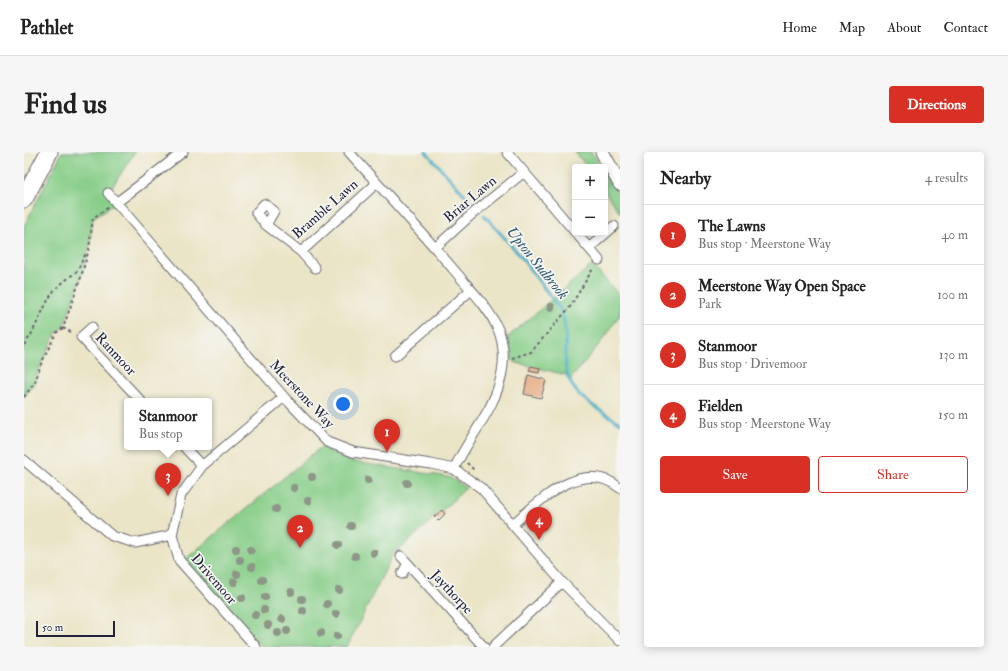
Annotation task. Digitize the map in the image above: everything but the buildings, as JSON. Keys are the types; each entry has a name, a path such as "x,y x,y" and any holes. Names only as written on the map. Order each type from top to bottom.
{"highway":[{"path":"24,199 49,152"}],"main road":[{"path":"602,152 620,184"}],"street":[{"path":"116,203 183,152"},
{"path":"349,152 471,290 485,307 497,326 502,343 503,361 497,393 488,412 454,469"},
{"path":"507,152 572,227"},
{"name":"Briar Lawn","path":"435,248 470,216 524,172"},
{"name":"Bramble Lawn","path":"266,225 274,212 264,204 256,213 266,225 301,252 376,183"},
{"name":"Meerstone Way","path":"108,193 284,397 327,442 353,452 454,469 481,488 562,582 620,641"},
{"path":"589,248 614,226"},
{"path":"579,236 589,248 595,261"},
{"path":"301,252 315,268"},
{"path":"395,356 471,290"},
{"name":"Ranmoor","path":"92,327 81,337 138,398"},
{"name":"Drivemoor","path":"256,647 179,560 172,535 181,495 202,466 284,397"},
{"path":"187,450 202,466"},
{"path":"24,460 112,536 135,543 172,535"},
{"path":"512,524 559,487 574,480 586,478 599,479 610,482 620,488"},
{"name":"Jaythorpe","path":"401,556 407,565 484,647"},
{"path":"402,574 407,565"},
{"path":"493,647 562,582"}],"path":[{"path":"24,397 35,382 41,364 56,333 64,328 89,249 93,218 116,203"},
{"path":"24,345 31,336 55,288 76,272 89,249"},
{"path":"503,361 531,352 570,307 595,266 595,261"},
{"path":"460,458 474,471"}],"green space":[{"path":"62,152 135,152 108,193 116,203 93,218 89,249 63,328 56,333 41,364 35,382 24,397 24,226"},
{"path":"575,152 591,152 600,164 585,164"},
{"path":"608,176 620,192 620,213 608,196"},
{"path":"592,265 620,296 620,314 606,336 569,381 566,375 513,362 508,337"},
{"path":"321,447 349,461 443,476 451,478 466,488 403,547 394,552 347,647 262,647 183,561"}],"waterway":[{"name":"Upton Sudbrook","path":"426,152 473,204"},
{"name":"Upton Sudbrook","path":"484,215 517,252 560,309 566,331 566,368 574,389 590,403 620,423"}],"place":[{"name":"The Lawns","path":"387,452"},
{"name":"Stanmoor","path":"168,496"},
{"name":"Fielden","path":"539,540"},
{"name":"Meerstone Way Open Space","path":"300,548"}]}
